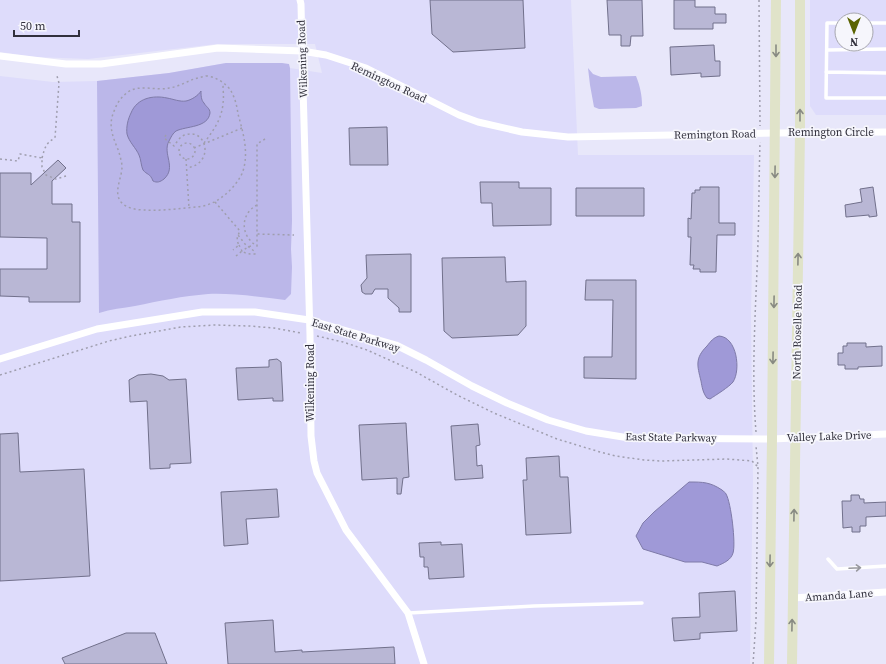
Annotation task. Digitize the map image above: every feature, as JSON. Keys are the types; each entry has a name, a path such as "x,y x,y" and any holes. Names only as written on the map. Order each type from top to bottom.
{"main road":[{"path":"769,664 776,133 776,0"},
{"name":"North Roselle Road","path":"792,664 800,133 800,0"}],"street":[{"name":"Wilkening Road","path":"300,0 310,320 311,436 317,474 346,530 408,613 424,664"},
{"name":"Remington Road","path":"0,56 66,64 101,64 218,48 302,51 326,55 366,68 459,115 478,122 522,132 568,137 776,133"},
{"name":"Remington Circle","path":"776,133 886,132"},
{"name":"East State Parkway","path":"0,359 97,329 202,312 255,312 310,320 396,345 507,403 548,420 586,431 629,438 772,438"},
{"name":"Valley Lake Drive","path":"772,438 886,434"},
{"name":"Amanda Lane","path":"793,598 886,592"}],"lane":[{"path":"834,23 827,23 826,98 886,98"},
{"path":"874,23 886,23"},
{"path":"827,50 886,49"},
{"path":"826,72 886,73"},
{"path":"828,560 837,569 886,566"},
{"path":"408,613 534,606 642,603"}],"path":[{"path":"759,0 760,105"},
{"path":"57,76 59,83 55,138 45,147 42,158 42,167 46,175 56,179 66,176"},
{"path":"206,76 212,76 223,84 230,89 233,95 242,128 245,150 243,171 232,188 212,204 199,207 156,211 128,207 120,202 118,187 122,167 110,124 111,116 118,103 126,93 140,88 168,89 196,78 206,76"},
{"path":"204,143 215,128 221,115 224,103 223,84"},
{"path":"194,148 242,128"},
{"path":"166,135 164,138 174,146 180,138 185,135 198,135 202,139 204,143 204,156 194,167 187,168"},
{"path":"257,205 251,208 246,215 244,222 245,234 252,244 257,246 257,234 257,205 257,144 265,139"},
{"path":"186,143 191,144 195,150 193,155 186,159 182,157 179,152 179,147 186,143"},
{"path":"754,408 754,323 758,243 760,150"},
{"path":"0,159 18,161 20,154 42,158"},
{"path":"186,159 190,208"},
{"path":"215,202 240,231 238,235 237,242 242,251 244,253 255,254 254,251 248,247 238,235"},
{"path":"257,234 294,235"},
{"path":"236,256 252,244"},
{"path":"233,250 239,246"},
{"path":"0,375 117,339 181,327 215,325 249,326 274,328 295,332"},
{"path":"753,664 756,621 758,467"}],"shaded area":[{"path":"0,0 571,0 578,155 754,155 751,316 753,480 750,664 0,664 0,76 53,82 97,81 169,73 226,63 282,63 290,68 322,73 315,44 217,44 88,59 35,57 0,52"},
{"path":"810,0 886,0 886,115 816,115 810,106"},
{"path":"226,63 289,64 292,221 291,294 285,300 237,295 208,294 171,299 99,313 97,81 169,73"},
{"path":"588,68 593,74 601,77 636,76 642,98 642,106 636,108 599,109 594,107"},
{"path":"201,91 202,100 210,111 208,118 201,124 180,129 174,133 167,146 169,165 168,174 160,181 153,181 150,175 143,170 139,155 129,140 127,129 130,115 137,104 151,97 162,97 186,101 194,98"},
{"path":"719,336 730,342 736,355 737,370 733,382 726,389 710,399 707,398 703,390 698,362 700,354 703,350 712,340"},
{"path":"689,482 702,482 714,485 722,490 728,498 734,548 729,559 717,566 702,562 685,562 643,549 636,536 643,523"}],"building":[{"path":"430,0 523,0 525,48 453,52 432,34"},
{"path":"607,0 642,0 643,36 631,36 630,46 621,46 621,35 609,35"},
{"path":"674,0 695,0 695,7 715,7 715,14 726,14 726,23 713,23 713,29 674,29"},
{"path":"714,45 715,61 720,61 720,76 701,77 701,73 671,75 670,47"},
{"path":"387,127 388,165 350,165 349,128"},
{"path":"58,160 66,168 52,181 52,204 72,204 72,222 80,222 80,302 29,302 29,297 0,296 0,269 47,269 47,238 0,237 0,173 31,173 31,185"},
{"path":"480,182 519,182 519,188 551,188 551,225 493,226 492,203 481,203"},
{"path":"700,187 719,187 719,223 735,223 735,235 717,235 716,272 700,272 700,269 693,269 694,265 690,265 691,237 688,237 688,218 691,219 692,193 695,193 695,190 700,190"},
{"path":"873,187 877,216 869,217 869,215 846,217 845,205 862,202 860,189"},
{"path":"576,188 644,188 644,216 576,216"},
{"path":"411,254 411,312 399,312 399,308 388,298 388,289 375,289 372,294 365,294 362,292 361,285 367,278 366,255"},
{"path":"505,257 506,282 526,281 526,326 518,335 452,338 444,331 442,258"},
{"path":"586,280 636,280 636,379 584,378 584,357 612,357 613,300 585,300"},
{"path":"847,343 866,343 866,347 882,346 882,366 845,369 845,365 838,365 838,353 843,353 843,346 847,346"},
{"path":"277,359 281,362 283,401 273,401 273,398 238,400 236,368 269,367 269,360"},
{"path":"151,374 163,376 169,380 186,379 191,463 170,464 170,468 150,469 147,401 130,402 129,380 138,375"},
{"path":"406,423 409,477 403,478 401,494 397,494 397,478 362,480 359,425"},
{"path":"478,424 480,445 476,446 477,466 482,465 483,478 455,480 451,426"},
{"path":"18,433 20,472 84,469 90,576 0,581 0,434"},
{"path":"559,456 560,477 568,477 571,533 526,535 523,480 527,480 526,458"},
{"path":"277,489 279,517 246,519 248,544 224,546 221,492"},
{"path":"851,495 859,495 860,499 864,499 864,503 886,502 886,516 866,517 866,526 860,526 860,532 852,532 852,527 843,528 842,501 851,501"},
{"path":"441,542 441,545 462,544 464,577 429,579 428,567 424,567 424,557 420,557 419,543"},
{"path":"735,591 737,631 700,633 700,639 674,641 672,618 700,617 699,593"},
{"path":"273,620 275,652 394,647 395,664 228,664 225,623"},
{"path":"126,633 155,633 167,664 65,664 62,658"}]}
